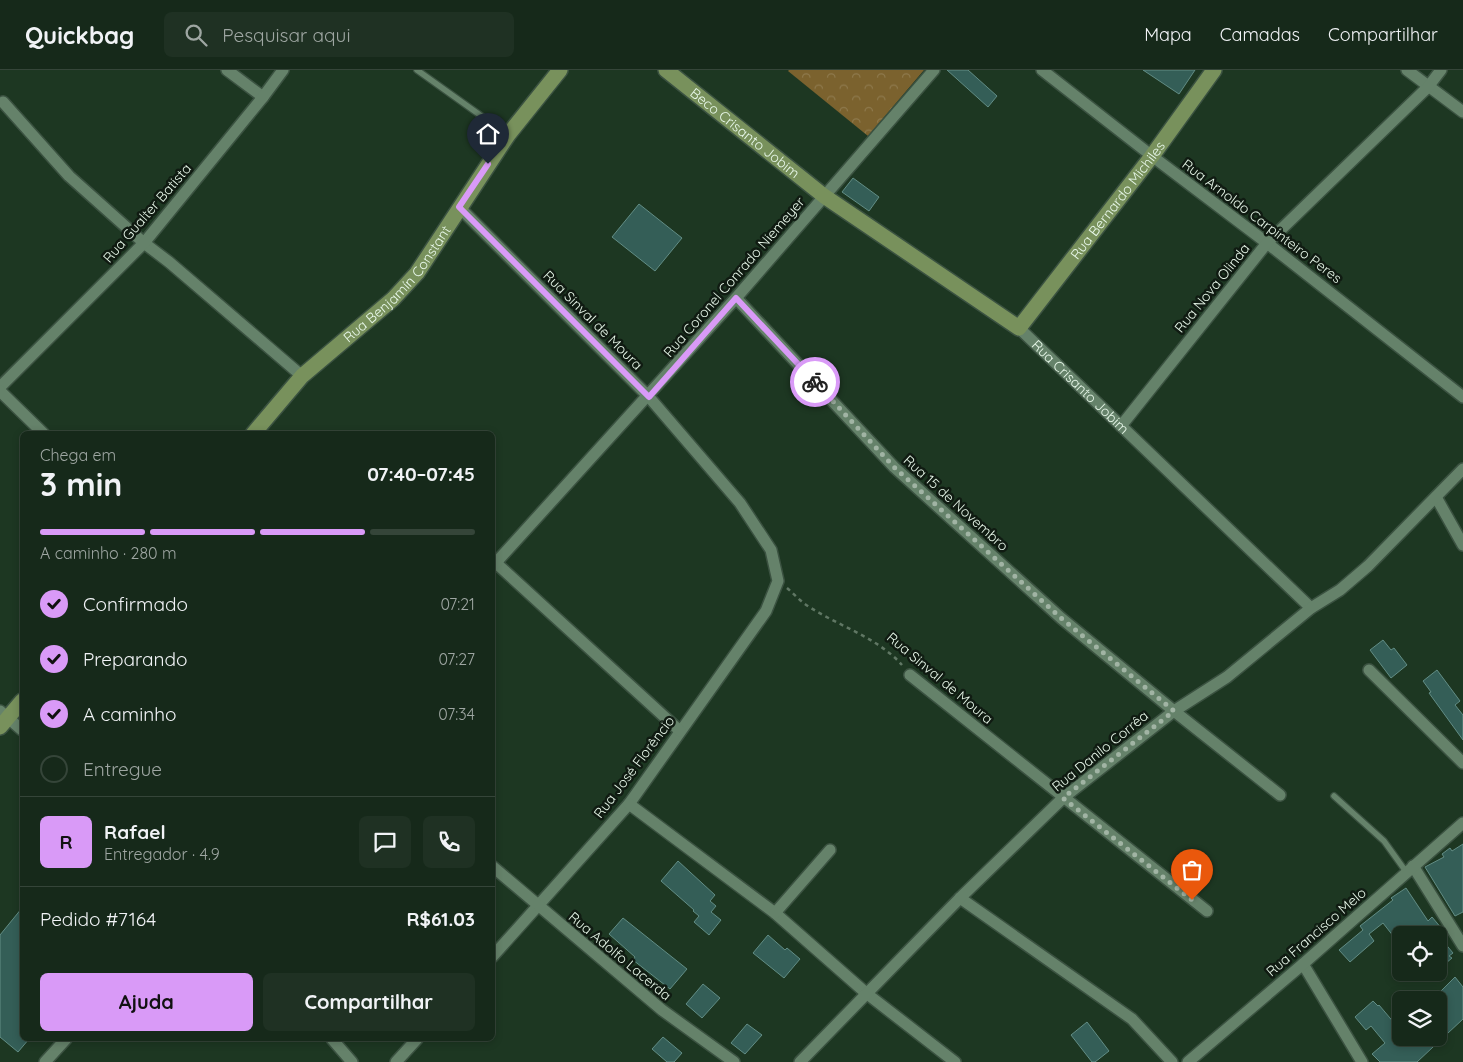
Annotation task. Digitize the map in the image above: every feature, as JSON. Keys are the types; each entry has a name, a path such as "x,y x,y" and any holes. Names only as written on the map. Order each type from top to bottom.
{"street":[{"path":"227,70 263,97"},
{"name":"Rua Gualter Batista","path":"0,389 144,243 283,70"},
{"name":"Rua Benjamín Constant","path":"256,431 302,376 393,299 416,273 508,135 560,70"},
{"name":"Beco Crisanto Jobim","path":"666,70 824,196"},
{"name":"Rua Coronel Conrado Niemeyer","path":"495,564 649,397 934,70"},
{"name":"Rua Arnoldo Carpinteiro Peres","path":"1042,70 1463,397"},
{"name":"Rua Bernardo Michiles","path":"1019,328 1152,156 1214,70"},
{"path":"1407,70 1463,112"},
{"name":"Rua Nova Olinda","path":"1121,426 1267,243 1428,87 1441,70"},
{"path":"1,102 70,176 144,243 169,262 302,376"},
{"name":"Rua Crisanto Jobim","path":"824,196 1019,328 1311,608"},
{"name":"Rua Sinval de Moura","path":"459,207 649,397 740,503 771,550 778,580"},
{"name":"Rua 15 de Novembro","path":"736,298 894,467 1061,618 1174,711 1280,794"},
{"path":"0,389 41,431"},
{"name":"Rua Danilo Corrêa","path":"800,1062 960,898 1063,798 1174,711 1227,677 1311,608 1340,590 1368,566 1463,469"},
{"path":"1436,497 1463,545"},
{"path":"495,566 680,731"},
{"name":"Rua José Florêncio","path":"495,953 629,804 766,611 778,580"},
{"path":"1369,670 1463,763"},
{"name":"Rua Sinval de Moura","path":"910,675 1207,911"},
{"path":"20,703 3,719 20,729"},
{"path":"629,804 775,913 866,993 955,1062"},
{"name":"Rua Francisco Melo","path":"1188,1062 1463,823"},
{"path":"775,913 830,850"},
{"name":"Rua Adolfo Lacerda","path":"495,869 662,1010 734,1062"},
{"path":"1410,869 1463,946"},
{"path":"960,898 1132,1019 1172,1062"},
{"path":"1303,964 1362,1062"},
{"path":"45,1062 64,1041"},
{"path":"334,1041 352,1062"},
{"path":"396,1062 415,1041"}],"lane":[{"path":"417,70 508,135"},
{"path":"1334,796 1384,841 1410,869"}],"path":[{"name":"Rua Sinval de Moura","path":"778,580 809,607 867,638 893,655 910,675"}],"green space":[{"path":"789,70 924,70 868,136"}],"building":[{"path":"947,70 968,70 997,96 988,107"},
{"path":"1143,70 1195,70 1179,94"},
{"path":"853,178 879,197 869,211 842,192"},
{"path":"639,204 682,238 655,271 612,237"},
{"path":"1383,640 1391,650 1394,648 1407,665 1391,678 1370,650"},
{"path":"1437,670 1460,701 1455,705 1463,715 1463,740 1429,693 1431,692 1423,681"},
{"path":"1463,844 1463,912 1455,916 1425,867 1444,857 1442,854 1450,848 1452,851"},
{"path":"678,861 715,895 710,901 716,906 711,912 721,920 709,935 694,922 699,916 694,910 661,881"},
{"path":"1406,888 1428,921 1432,917 1440,926 1392,926 1392,934 1383,923 1369,934 1374,941 1350,962 1339,950 1363,930 1360,926 1393,900 1391,898"},
{"path":"20,910 20,1041 27,1041 18,1052 0,1037 0,935"},
{"path":"623,918 687,969 670,989 633,960 635,957 609,934"},
{"path":"768,935 785,950 787,948 800,959 784,978 753,953"},
{"path":"1447,946 1453,953 1449,956 1452,958 1447,962"},
{"path":"1455,977 1463,987 1463,1019 1447,1034 1447,991 1441,991"},
{"path":"703,984 720,998 702,1018 686,1004"},
{"path":"1373,1001 1392,1020 1392,1046 1434,1046 1417,1062 1380,1062 1372,1054 1385,1043 1371,1026 1366,1030 1355,1017"},
{"path":"1087,1022 1109,1051 1095,1062 1092,1062 1071,1035"},
{"path":"747,1024 762,1035 745,1054 731,1043"},
{"path":"663,1037 682,1053 674,1062 667,1062 652,1049"}],"way so far":[{"path":"815,382 894,467 1061,618 1174,711 1063,798 1192,900"}],"route":[{"path":"488,164 459,207 649,397 736,298 815,382"}]}
